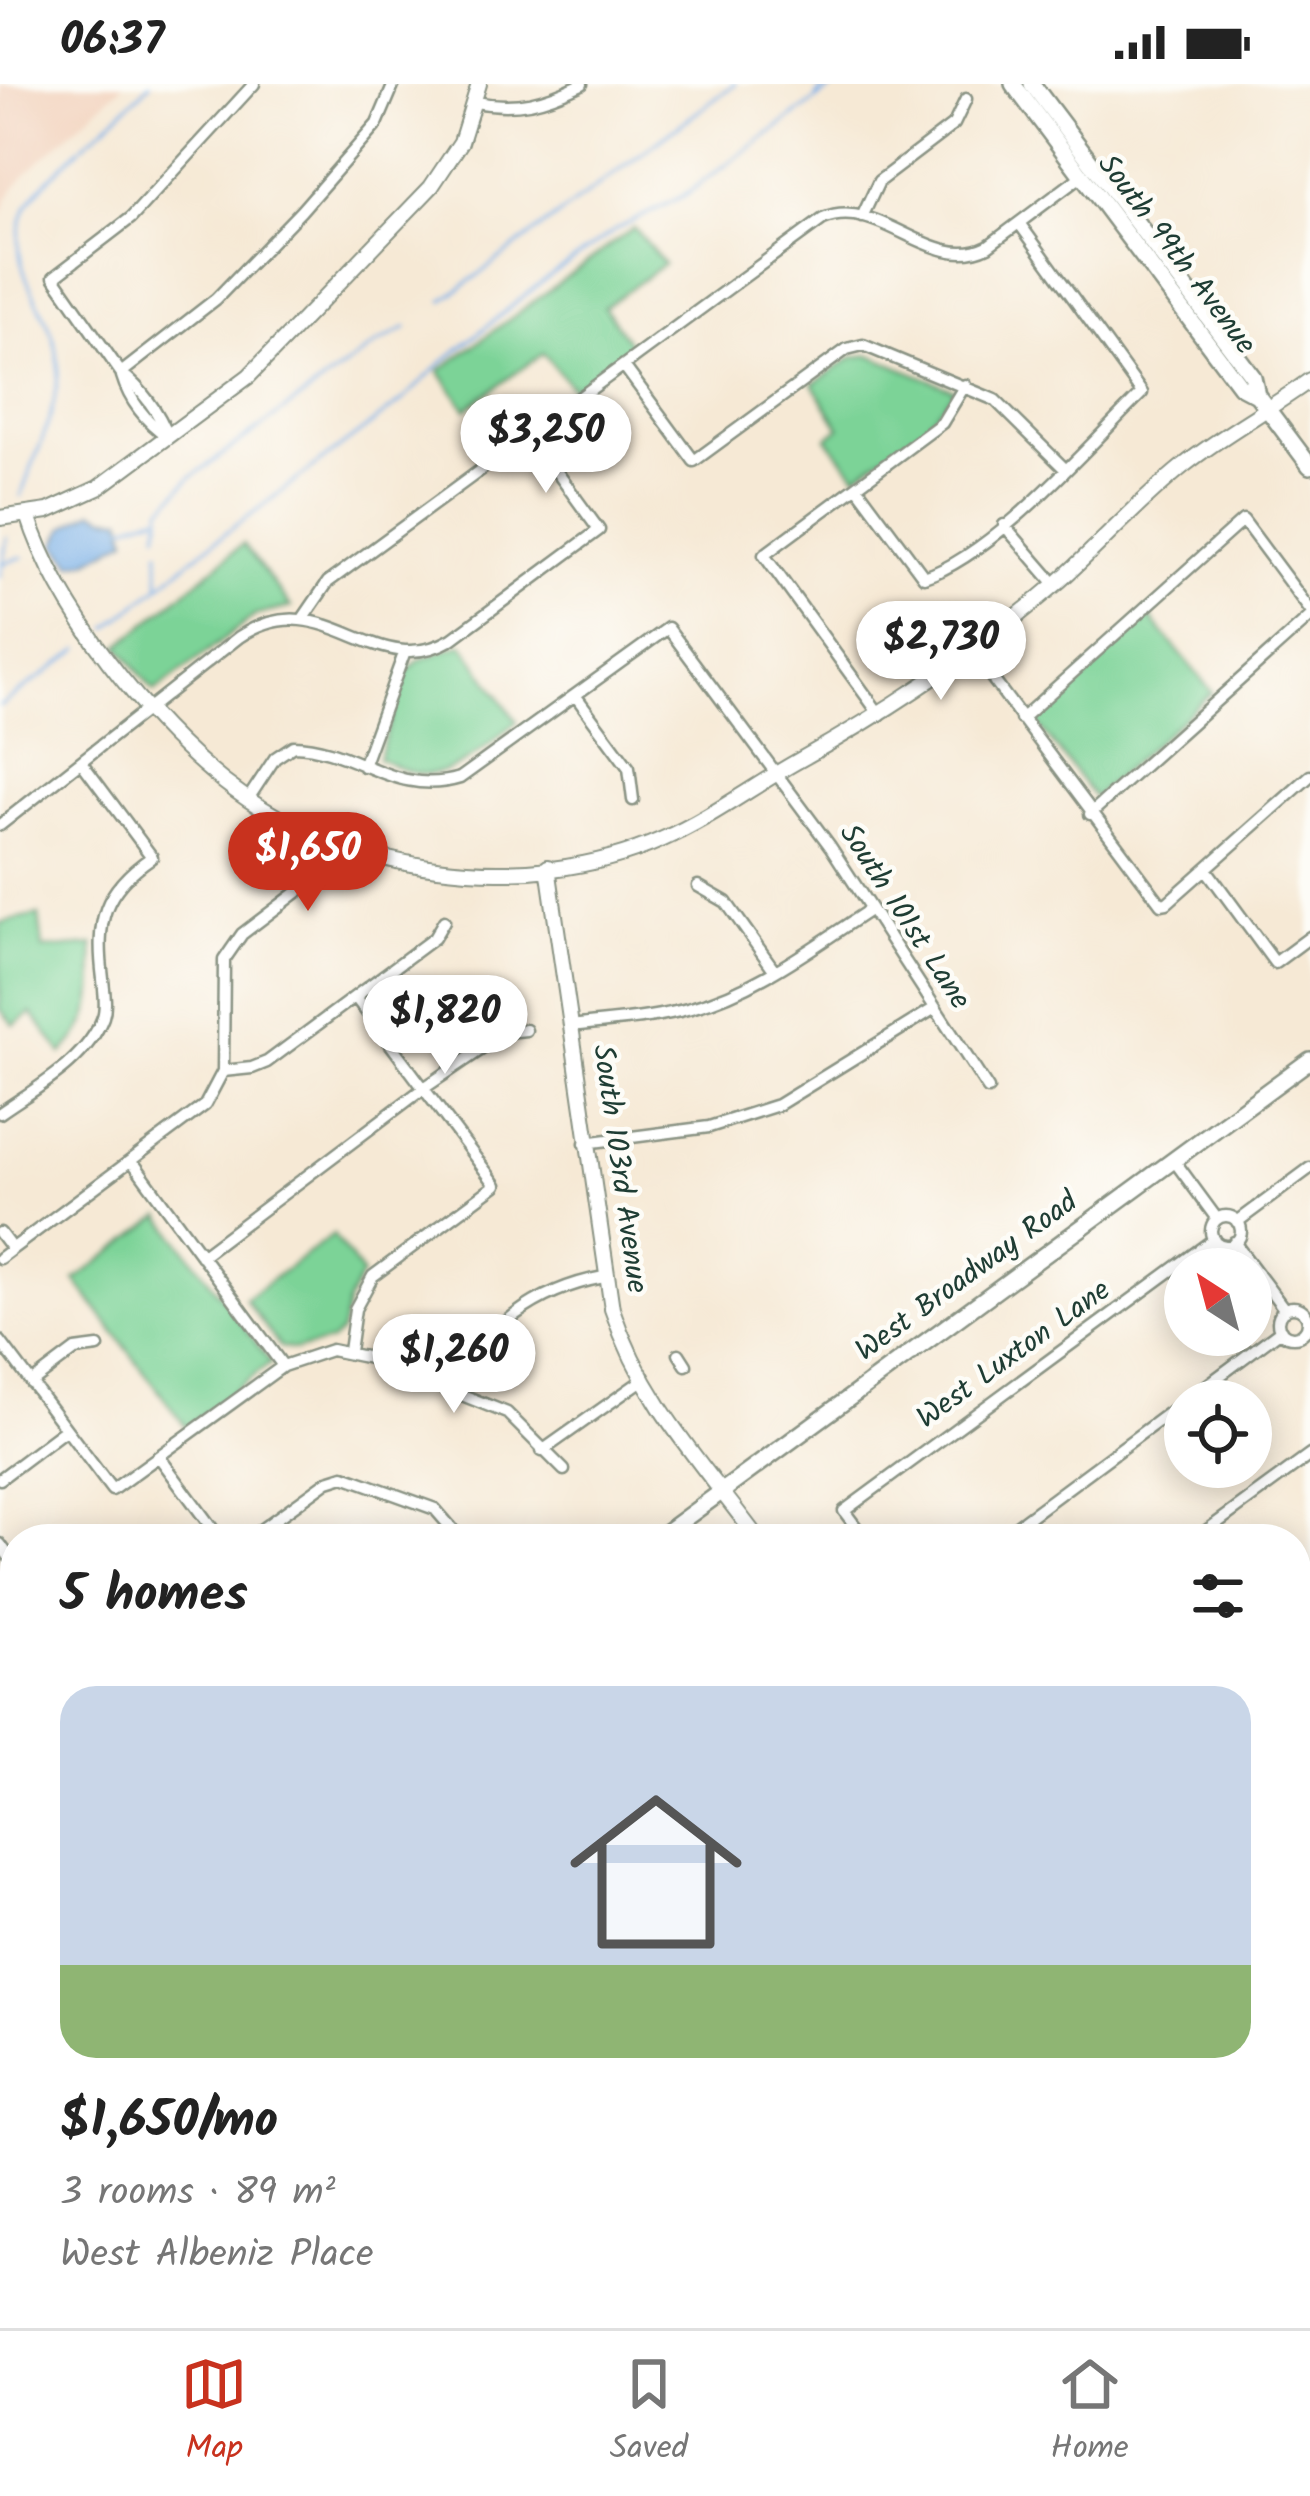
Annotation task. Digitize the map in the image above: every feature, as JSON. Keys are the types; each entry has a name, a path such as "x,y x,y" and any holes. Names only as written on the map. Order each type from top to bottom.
{"main road":[{"name":"South 99th Avenue","path":"1013,84 1088,171"},
{"name":"South 99th Avenue","path":"1032,84 1240,386 1262,401 1310,466"},
{"name":"West Broadway Road","path":"678,1524 1310,1060"}],"street":[{"path":"168,437 153,427 127,392 121,373 53,277 131,218 254,84"},
{"path":"121,373 216,299 301,211 377,124 394,84"},
{"path":"0,518 67,504 98,488 271,356 431,187 461,142 479,84"},
{"path":"475,102 516,108 582,84"},
{"path":"862,217 879,181 954,124 966,99"},
{"path":"304,617 328,582 823,219 844,214 862,217 952,252 981,250 1088,171"},
{"path":"857,487 924,577 945,571 1004,525 1142,393 1018,223"},
{"path":"624,366 694,461 847,349 862,345 995,400 1065,469"},
{"path":"28,515 41,554 64,597 149,710 188,752 248,799 325,840 388,860 473,871 548,867 614,856 664,839 880,715 1055,584 1169,478 1262,401 1310,380"},
{"path":"880,715 764,555 942,423 965,385"},
{"path":"0,825 265,622 304,617 405,651 432,649 452,639 599,530 530,435"},
{"path":"1021,719 1243,520 1310,613 1090,814"},
{"path":"1004,525 1055,584"},
{"name":"South 101st Lane","path":"575,695 668,628 777,773 988,1089"},
{"path":"970,650 1161,904 1310,776"},
{"path":"363,766 405,651"},
{"path":"248,799 293,746 415,784 435,785 460,778 575,695 629,768 634,800"},
{"path":"0,1113 78,1057 104,1015 99,950 105,908 119,884 152,857 82,763"},
{"path":"0,1258 205,1105 223,1071 223,977 232,944 300,890 325,840"},
{"name":"South 103rd Avenue","path":"548,867 604,1277 619,1329 641,1382 747,1524"},
{"path":"1206,868 1275,963 1310,938"},
{"path":"698,886 726,902 775,971"},
{"path":"571,1026 688,1010 750,986 871,909"},
{"path":"223,1071 267,1062 434,938 443,921"},
{"path":"349,1351 355,1309 373,1276 496,1185 356,998"},
{"path":"585,1143 709,1127 778,1105 934,1008"},
{"path":"201,1256 424,1088 507,1032 526,1030"},
{"path":"1172,1160 1217,1219"},
{"path":"133,1161 283,1366"},
{"path":"1237,1222 1310,1168"},
{"path":"1225,1216 1237,1222 1240,1235 1234,1242 1223,1245 1214,1239 1211,1228 1217,1219 1225,1216"},
{"path":"0,1233 12,1249"},
{"name":"West Luxton Lane","path":"854,1524 844,1510 1214,1239"},
{"path":"1234,1242 1285,1310"},
{"path":"453,1391 473,1352 512,1318 560,1287 604,1277"},
{"path":"1285,1310 1308,1311 1306,1338 1281,1330 1279,1317 1285,1310"},
{"path":"1213,1380 1281,1330"},
{"path":"0,1341 112,1490 283,1366 312,1353 349,1351 507,1413 564,1470"},
{"path":"31,1383 75,1350 98,1347"},
{"path":"542,1451 641,1382"},
{"path":"1019,1524 1164,1417"},
{"path":"0,1478 65,1430"},
{"path":"1216,1524 1310,1455"},
{"path":"160,1458 209,1524"},
{"path":"269,1524 328,1481 344,1476 435,1509 448,1524"}],"shaded area":[{"path":"0,84 124,84 26,173 7,199 0,219"}],"green space":[{"path":"634,228 664,264 604,307 633,348 573,389 543,353 466,409 439,371"},
{"path":"870,355 955,390 925,426 856,475 827,438 840,428 813,384 853,357"},
{"path":"243,544 291,607 256,615 154,692 119,646"},
{"path":"1149,616 1212,692 1094,797 1035,721"},
{"path":"463,644 517,722 470,759 444,771 415,773 378,758 408,671 419,660"},
{"path":"39,915 43,949 93,945 88,1016 62,1054 32,1013 14,1025 0,1009 0,923"},
{"path":"161,1216 271,1363 186,1427 75,1280"},
{"path":"333,1235 362,1274 348,1301 341,1332 330,1342 295,1350 280,1347 245,1299"}],"water":[{"path":"94,511 123,518 127,539 73,564 56,544 65,527"}],"waterway":[{"path":"21,496 51,414 58,380 55,343 20,252 26,208 66,161 150,84"},
{"path":"443,301 735,84"},
{"path":"816,98 824,84"},
{"path":"108,628 402,401 539,284 617,229 683,196 838,84"},
{"path":"158,533 162,508 190,478 407,327"},
{"path":"122,527 159,515"},
{"path":"0,576 7,538"},
{"path":"159,551 159,585"},
{"path":"3,563 23,557"},
{"path":"0,706 80,649"}]}
